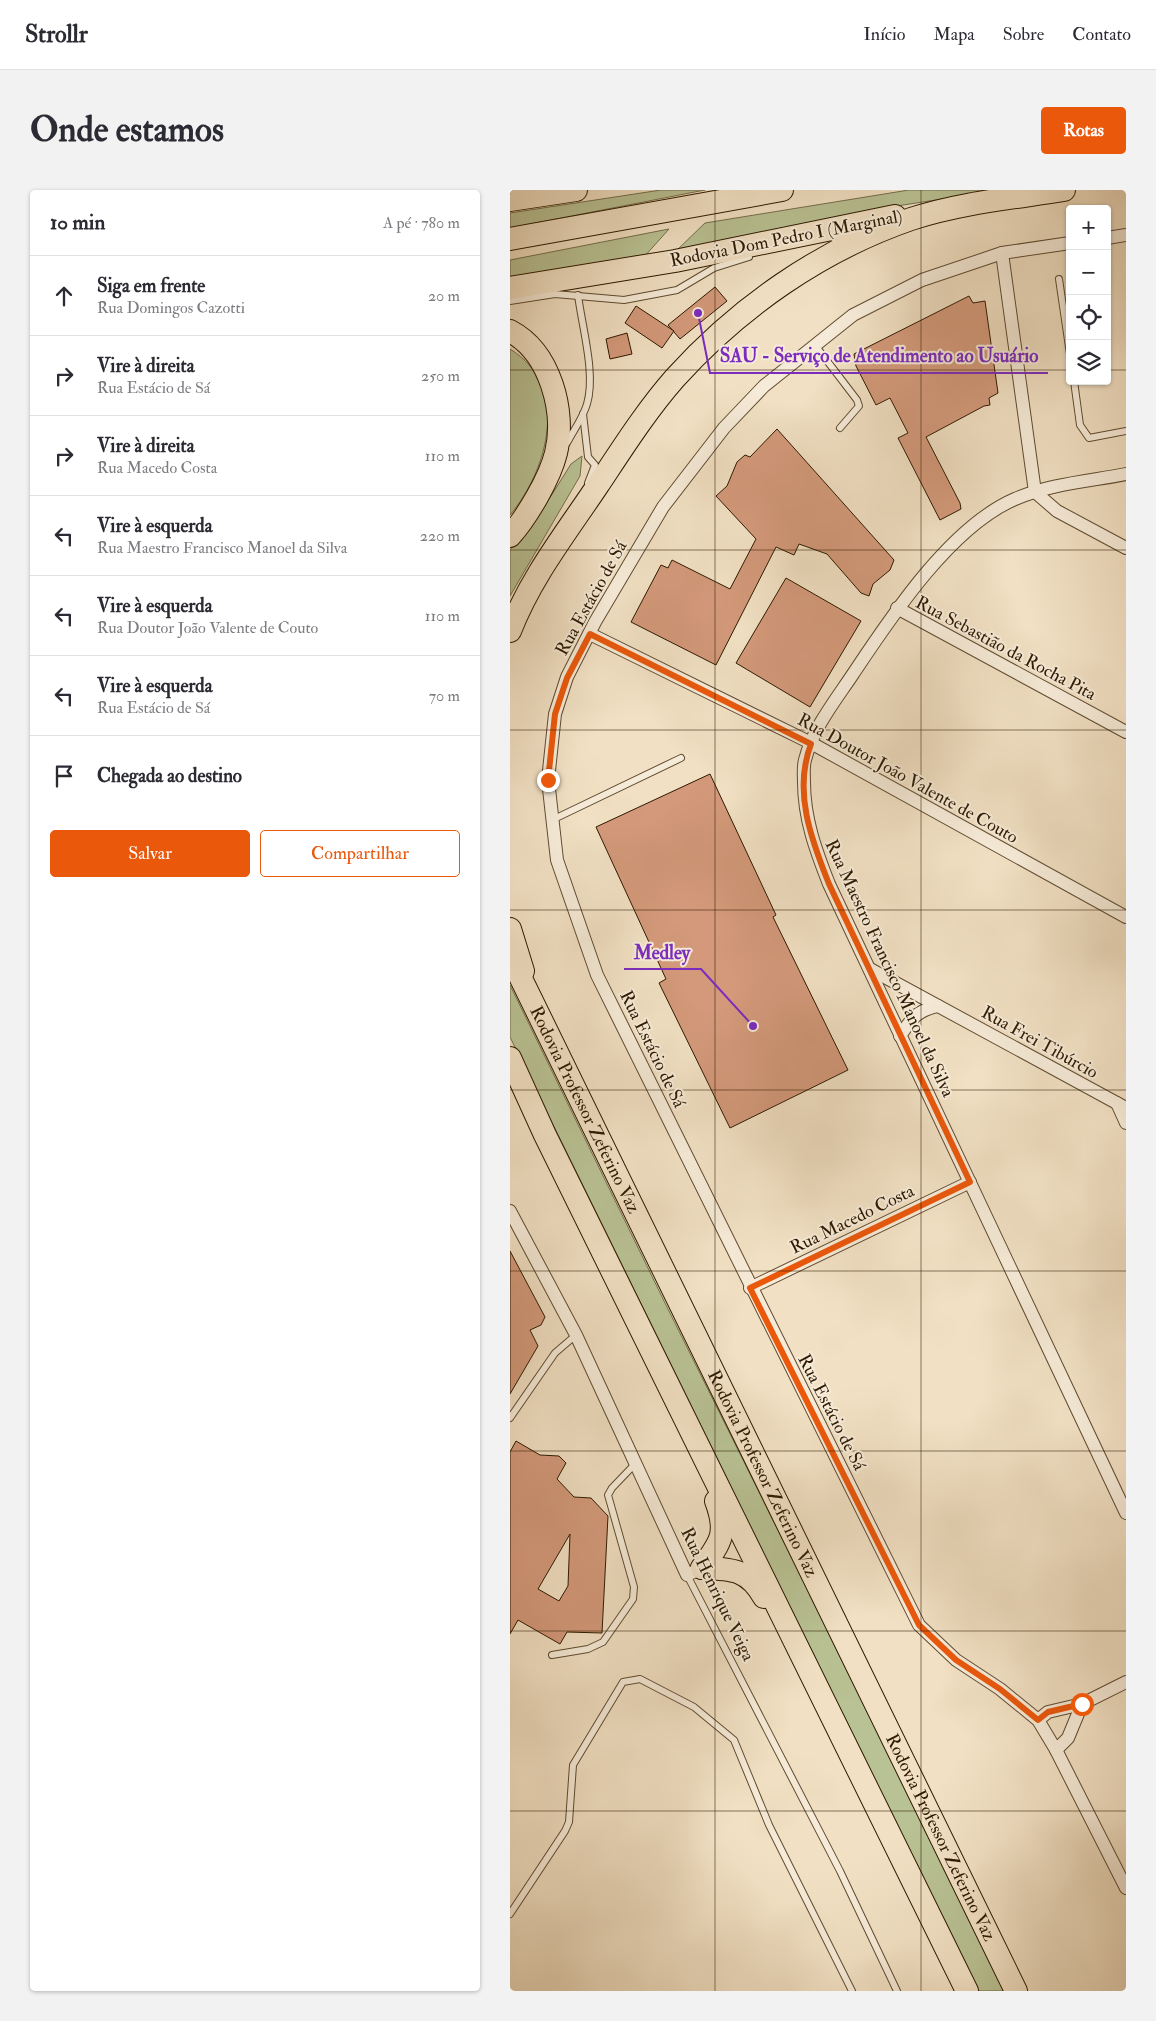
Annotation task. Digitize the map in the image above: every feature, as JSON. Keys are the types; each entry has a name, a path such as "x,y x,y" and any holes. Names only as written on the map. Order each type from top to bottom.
{"highway":[{"path":"510,200 576,190"},
{"path":"510,239 782,190"},
{"path":"510,631 540,571 638,425 675,378 730,325 817,260 912,219 956,208 1063,190"},
{"name":"Rodovia Dom Pedro I (Marginal)","path":"510,288 675,261 868,220 1063,190"},
{"path":"510,331 533,351 548,372 558,412 556,452 543,488 519,526 510,536"},
{"path":"510,929 537,1014"},
{"name":"Rodovia Professor Zeferino Vaz","path":"510,956 1016,1991"},
{"path":"510,1058 545,1135 967,1991"},
{"path":"510,1070 545,1135"},
{"path":"685,1419 722,1518 722,1538 695,1571"},
{"path":"695,1571 727,1569 750,1577 759,1587 815,1684"}],"street":[{"path":"1111,237 1126,235"},
{"name":"Rua Estácio de Sá","path":"1066,244 1002,253 922,280 853,315 814,344 764,386 718,436 663,507 590,634 567,678 555,714 548,780 557,860 597,975 750,1288 919,1625 956,1660 1000,1689 1038,1720 1056,1750 1126,1888"},
{"path":"1002,253 1035,492 1057,511 1126,548"},
{"name":"Rua Maestro Francisco Manoel da Silva","path":"1126,474 1035,492 1015,499 986,515 958,539 897,608 816,729 804,761 804,802 812,841 829,884 1126,1514"},
{"name":"Rua Sebastião da Rocha Pita","path":"897,608 1126,732"},
{"name":"Rua Doutor João Valente de Couto","path":"590,634 811,744 1126,918"},
{"name":"Rua Frei Tibúrcio","path":"870,969 1121,1106"},
{"path":"900,1036 910,1021 922,1010 938,1006"},
{"path":"1121,1106 1126,1124"},
{"name":"Rua Macedo Costa","path":"750,1288 970,1182"},
{"name":"Rua Henrique Veiga","path":"510,1211 576,1335 636,1463 695,1571"},
{"path":"1038,1720 1048,1712 1082,1704 1126,1682"},
{"path":"1056,1750 1068,1738 1082,1704"}],"lane":[{"path":"811,242 868,220"},
{"path":"510,301 556,294 624,300 677,290 714,268 758,255"},
{"path":"1059,279 1068,340"},
{"path":"543,488 583,412 589,389 589,373 578,295"},
{"path":"814,344 857,400 859,406 840,428"},
{"path":"1075,385 1080,425 1089,438 1126,431"},
{"path":"577,516 594,465 588,457 583,412"},
{"path":"551,820 681,758"},
{"path":"510,1418 555,1353 576,1335"},
{"path":"552,1656 588,1649 603,1642 633,1599 634,1587 608,1495 612,1488 636,1463"},
{"name":"Rua Henrique Veiga","path":"695,1571 897,1991"},
{"path":"510,1914 569,1822 573,1766 623,1682 640,1679 694,1707 734,1740 769,1824 852,1991"}],"green space":[{"path":"661,190 705,190 510,228 510,213"},
{"path":"909,190 1001,190 903,205 675,252 705,223"},
{"path":"669,229 644,257 510,280 510,260"},
{"path":"510,349 529,365 541,384 547,406 547,429 543,452 535,475 510,515"},
{"path":"582,456 580,476 510,596 510,550 551,496 571,464"},
{"path":"510,985 665,1303 1007,1991 979,1991 510,1037"}],"building":[{"path":"715,287 727,301 680,339 668,325"},
{"path":"969,296 973,303 985,301 998,393 989,398 990,405 984,406 926,437 960,503 961,509 940,520 898,438 908,433 890,398 876,405 856,366 854,354"},
{"path":"636,306 674,331 662,348 625,323"},
{"path":"627,333 632,354 610,359 606,339"},
{"path":"777,429 894,560 890,570 873,584 869,596 861,593 827,554 799,544 794,555 776,547 716,665 631,622 661,565 668,568 672,560 730,589 756,539 716,496 727,486 737,462 745,455 750,457"},
{"path":"786,578 861,621 810,707 736,663"},
{"path":"710,774 776,915 773,917 848,1070 730,1128 659,983 666,979 596,827"},
{"path":"510,1251 545,1317 541,1325 530,1330 538,1346 510,1394"},
{"path":"516,1441 540,1455 559,1456 566,1463 557,1479 574,1497 591,1498 608,1516 602,1633 567,1632 560,1644 518,1620 510,1634 510,1452","holes":["570,1534 568,1586 559,1601 538,1589"]}],"place":[{"name":"SAU - Serviço de Atendimento ao Usuário","path":"698,313"},
{"name":"Medley","path":"753,1026"}],"route":[{"path":"548,780 555,714 567,678 590,634 811,744 804,761 804,802 812,841 829,884 970,1182 750,1288 919,1625 956,1660 1000,1689 1038,1720 1048,1712 1082,1704"}]}
